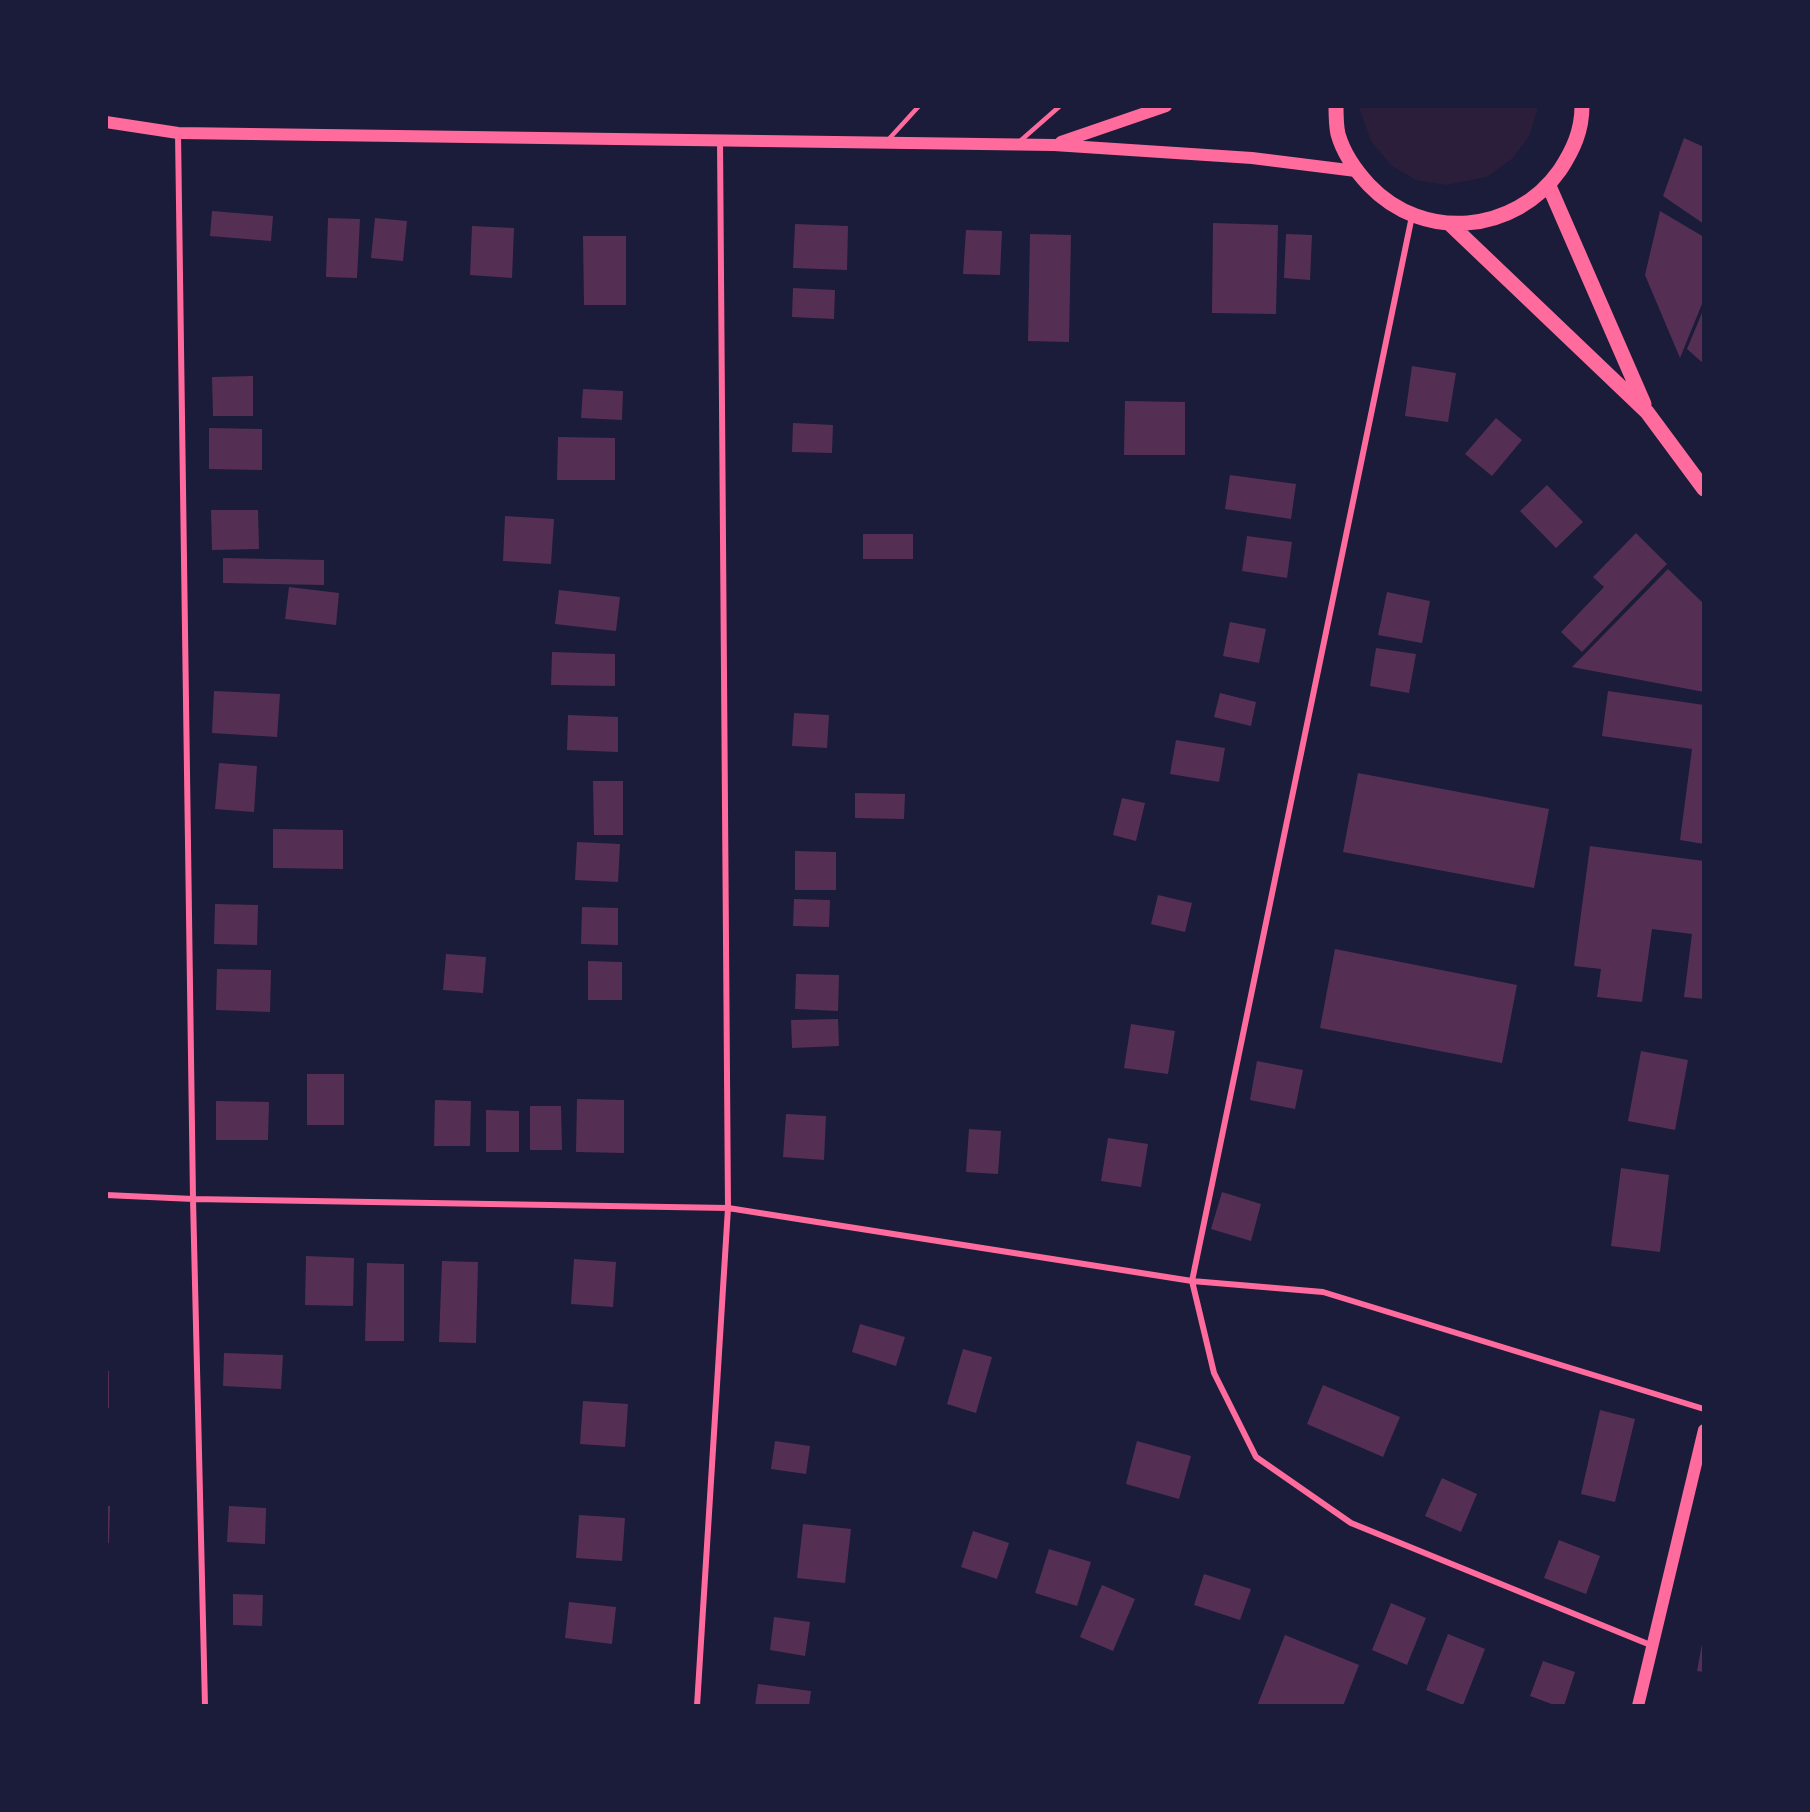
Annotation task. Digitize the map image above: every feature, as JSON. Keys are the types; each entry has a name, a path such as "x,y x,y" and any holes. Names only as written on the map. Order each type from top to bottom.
{"main road":[{"path":"1054,145 1166,106"},
{"path":"1336,106 1338,135 1356,171 1381,197 1412,215 1450,224 1486,221 1517,210 1549,186 1571,153 1582,123 1582,106"},
{"path":"106,123 178,133 1054,145 1252,158 1356,171"},
{"path":"1549,186 1647,412"},
{"path":"1450,224 1647,412 1704,489"},
{"path":"1638,1706 1654,1647 1704,1430"}],"street":[{"path":"178,133 192,1199 205,1706"},
{"path":"697,1706 728,1208 720,139"},
{"path":"1412,215 1192,1281 1214,1373 1256,1457 1351,1523 1654,1647"},
{"path":"106,1195 192,1199 728,1208 1192,1281 1323,1292 1704,1409"}],"lane":[{"path":"886,142 919,106"},
{"path":"1017,144 1060,106"}],"shaded area":[{"path":"1359,106 1538,107 1530,135 1513,158 1487,177 1446,185 1416,180 1392,166 1371,141"}],"building":[{"path":"1684,138 1704,147 1704,224 1663,196"},
{"path":"212,211 273,216 271,241 210,236"},
{"path":"1660,211 1704,237 1704,299 1680,358 1645,275"},
{"path":"328,218 360,219 357,278 326,277"},
{"path":"375,218 407,221 403,261 371,258"},
{"path":"1213,223 1278,225 1276,314 1212,313"},
{"path":"795,224 848,226 847,270 793,268"},
{"path":"472,226 514,228 512,278 470,275"},
{"path":"966,230 1002,231 1000,275 963,274"},
{"path":"1030,234 1071,235 1069,342 1028,341"},
{"path":"1286,234 1312,235 1310,280 1284,278"},
{"path":"583,236 626,236 626,305 584,305"},
{"path":"793,288 835,290 834,319 792,317"},
{"path":"1704,308 1704,364 1687,349"},
{"path":"1412,366 1456,373 1448,422 1405,416"},
{"path":"253,376 253,416 213,416 212,377"},
{"path":"583,389 623,391 622,420 581,418"},
{"path":"1125,401 1185,402 1185,455 1124,455"},
{"path":"1496,418 1522,440 1492,476 1465,454"},
{"path":"793,423 833,425 832,453 792,452"},
{"path":"209,428 262,429 262,470 209,469"},
{"path":"558,437 615,438 615,480 557,480"},
{"path":"1230,475 1296,484 1291,519 1225,509"},
{"path":"1547,485 1583,522 1556,548 1520,511"},
{"path":"211,510 258,510 259,549 212,550"},
{"path":"505,516 554,519 551,564 503,561"},
{"path":"1636,533 1667,564 1582,652 1561,632 1604,587 1593,577"},
{"path":"863,534 913,534 913,559 863,559"},
{"path":"1247,536 1292,542 1287,578 1242,571"},
{"path":"223,558 324,560 324,585 223,583"},
{"path":"1668,569 1704,604 1704,692 1572,667"},
{"path":"289,587 339,593 336,625 285,619"},
{"path":"559,590 620,597 616,631 555,624"},
{"path":"1387,592 1430,601 1422,643 1378,635"},
{"path":"1230,622 1266,629 1259,663 1223,656"},
{"path":"1376,648 1416,654 1409,693 1370,686"},
{"path":"552,652 615,654 615,686 551,685"},
{"path":"214,691 280,694 277,737 212,733"},
{"path":"1608,691 1704,705 1704,844 1680,840 1692,749 1602,736"},
{"path":"1220,693 1256,702 1251,726 1214,717"},
{"path":"794,713 829,715 827,748 792,746"},
{"path":"568,715 618,717 618,752 567,750"},
{"path":"1176,740 1225,748 1219,782 1170,774"},
{"path":"219,763 257,766 254,812 215,809"},
{"path":"1358,773 1549,809 1534,888 1343,852"},
{"path":"593,781 623,781 623,835 594,835"},
{"path":"855,793 905,794 904,819 855,818"},
{"path":"1122,798 1145,803 1136,841 1113,835"},
{"path":"273,829 343,830 343,869 273,868"},
{"path":"577,842 620,844 618,882 575,880"},
{"path":"1590,846 1704,861 1704,999 1684,997 1692,934 1652,929 1642,1002 1597,997 1601,969 1574,966"},
{"path":"795,851 836,852 836,890 795,890"},
{"path":"1158,895 1192,903 1185,932 1151,924"},
{"path":"794,899 830,900 829,927 793,926"},
{"path":"215,904 258,905 257,945 214,944"},
{"path":"582,907 618,908 618,945 581,944"},
{"path":"1335,949 1517,985 1502,1063 1320,1028"},
{"path":"446,954 486,957 483,993 443,990"},
{"path":"588,961 622,962 622,1000 588,1000"},
{"path":"217,969 271,970 270,1012 216,1010"},
{"path":"796,974 839,975 838,1011 795,1009"},
{"path":"838,1019 839,1046 792,1048 791,1020"},
{"path":"1131,1024 1175,1031 1168,1074 1124,1068"},
{"path":"1641,1051 1688,1060 1675,1130 1628,1121"},
{"path":"1257,1061 1303,1070 1295,1109 1250,1100"},
{"path":"307,1074 344,1074 344,1125 307,1125"},
{"path":"577,1099 624,1100 624,1153 576,1152"},
{"path":"435,1100 471,1101 470,1146 434,1146"},
{"path":"216,1101 269,1102 268,1140 216,1140"},
{"path":"530,1106 561,1106 562,1150 530,1150"},
{"path":"486,1110 519,1111 519,1152 486,1152"},
{"path":"786,1114 826,1116 824,1160 783,1157"},
{"path":"969,1129 1001,1131 998,1174 966,1172"},
{"path":"1108,1138 1148,1144 1141,1187 1101,1181"},
{"path":"1621,1168 1669,1175 1660,1252 1611,1246"},
{"path":"1222,1192 1261,1204 1251,1241 1211,1229"},
{"path":"306,1256 354,1258 353,1306 305,1305"},
{"path":"574,1259 616,1262 613,1307 571,1304"},
{"path":"442,1261 478,1262 476,1343 439,1342"},
{"path":"367,1263 404,1264 404,1341 365,1341"},
{"path":"860,1324 905,1337 896,1366 852,1352"},
{"path":"963,1349 992,1357 976,1413 947,1404"},
{"path":"224,1353 283,1355 281,1389 223,1386"},
{"path":"106,1371 109,1371 109,1408 106,1408"},
{"path":"1323,1385 1400,1417 1383,1457 1307,1424"},
{"path":"583,1401 628,1404 625,1447 580,1444"},
{"path":"1600,1410 1635,1419 1615,1502 1581,1494"},
{"path":"775,1441 810,1446 806,1474 771,1469"},
{"path":"1137,1441 1191,1456 1179,1499 1126,1484"},
{"path":"1442,1478 1477,1494 1461,1532 1425,1516"},
{"path":"106,1506 110,1506 109,1543 106,1543"},
{"path":"229,1506 266,1508 265,1544 227,1542"},
{"path":"579,1515 625,1518 622,1561 576,1558"},
{"path":"803,1524 851,1529 845,1583 797,1578"},
{"path":"973,1531 1009,1543 997,1579 961,1567"},
{"path":"1559,1540 1600,1556 1586,1594 1544,1578"},
{"path":"1049,1549 1091,1562 1077,1606 1035,1593"},
{"path":"1204,1574 1251,1589 1240,1620 1194,1605"},
{"path":"1102,1585 1135,1599 1113,1651 1080,1637"},
{"path":"233,1594 263,1595 262,1626 233,1625"},
{"path":"569,1602 616,1607 612,1644 565,1638"},
{"path":"1391,1603 1426,1618 1407,1665 1372,1650"},
{"path":"774,1617 810,1622 805,1656 770,1650"},
{"path":"1448,1634 1485,1649 1463,1705 1426,1690"},
{"path":"1285,1635 1359,1665 1343,1706 1257,1706"},
{"path":"1702,1644 1704,1645 1704,1672 1697,1671"},
{"path":"1543,1661 1575,1672 1564,1706 1557,1706 1530,1696"},
{"path":"758,1684 811,1691 809,1706 755,1706"}]}
